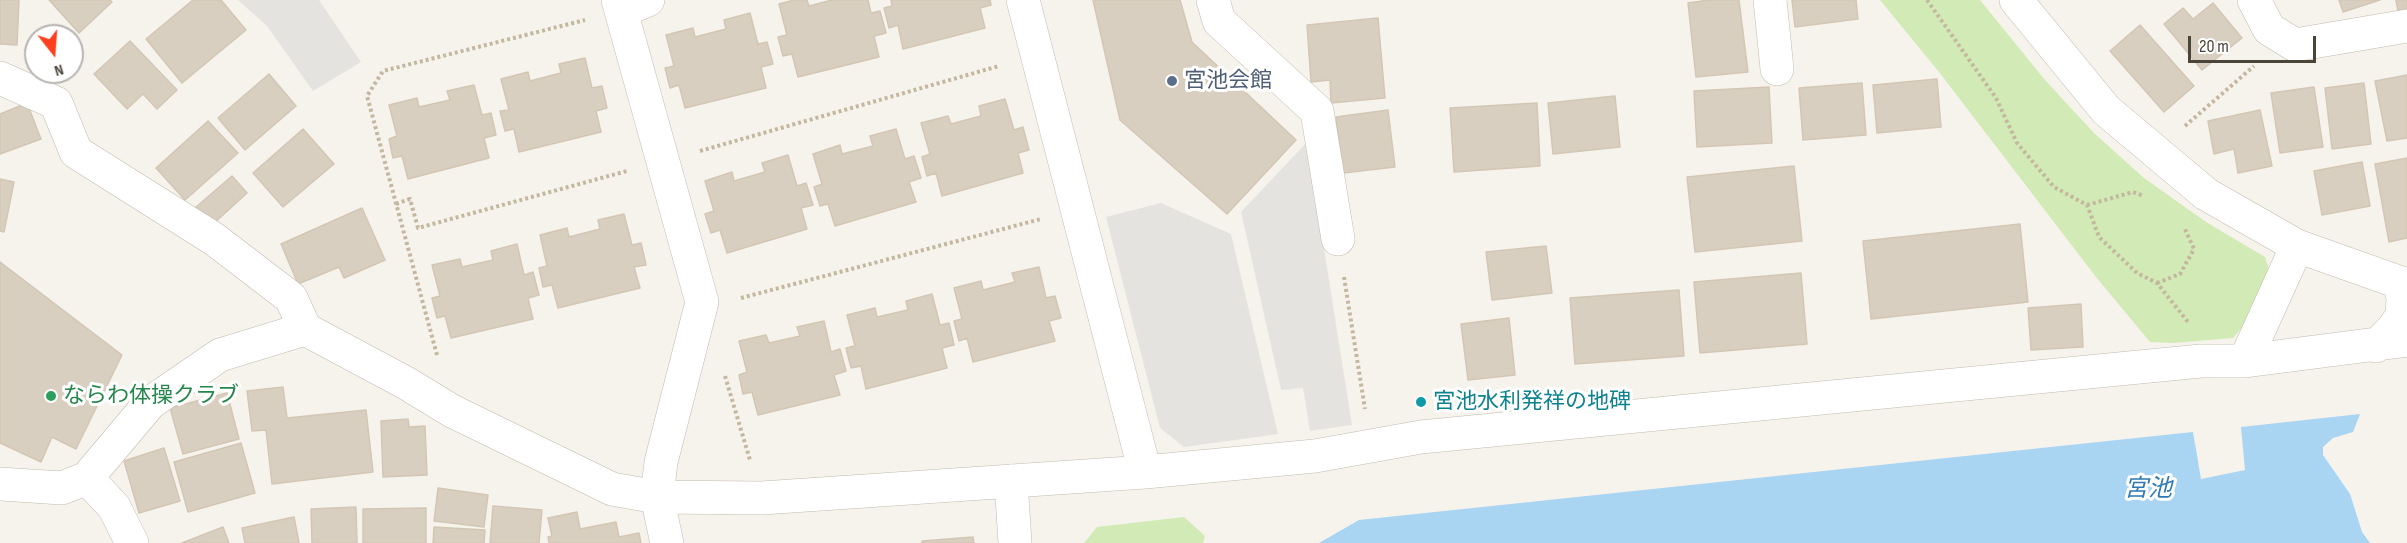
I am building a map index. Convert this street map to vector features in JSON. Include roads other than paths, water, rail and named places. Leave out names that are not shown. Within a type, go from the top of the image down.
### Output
[{"type":"street","points":[[1023,0],[1145,472]]},
{"type":"street","points":[[1213,0],[1219,21],[1317,111],[1338,239]]},
{"type":"street","points":[[1770,0],[1777,69]]},
{"type":"street","points":[[0,78],[56,103],[76,152],[231,252],[291,298],[304,329],[406,382],[452,411],[612,489],[657,497],[762,498],[1145,472],[1315,456],[1421,437],[2201,361],[2245,361],[2391,343],[2402,316],[2404,285],[2297,246],[2206,194],[2106,110],[2016,0]]},
{"type":"street","points":[[2253,0],[2269,29],[2295,45],[2407,26]]},
{"type":"street","points":[[629,4],[663,161],[702,302],[661,462],[657,497],[667,543]]},
{"type":"street","points":[[2245,361],[2297,246]]},
{"type":"street","points":[[0,484],[62,488],[87,478],[150,403],[220,356],[304,329]]},
{"type":"street","points":[[87,478],[114,507],[132,543]]},
{"type":"street","points":[[1011,481],[1016,543]]},
{"type":"water","name":"宮池","points":[[2360,414],[2353,432],[2333,438],[2323,447],[2323,455],[2350,494],[2362,532],[2370,543],[1319,543],[1359,520],[2193,432],[2201,479],[2245,470],[2241,427]]},
{"type":"place","name":"宮池会館","points":[[1172,81]]},
{"type":"place","name":"ならわ体操クラブ","points":[[51,396]]},
{"type":"place","name":"宮池水利発祥の地碑","points":[[1421,402]]}]
